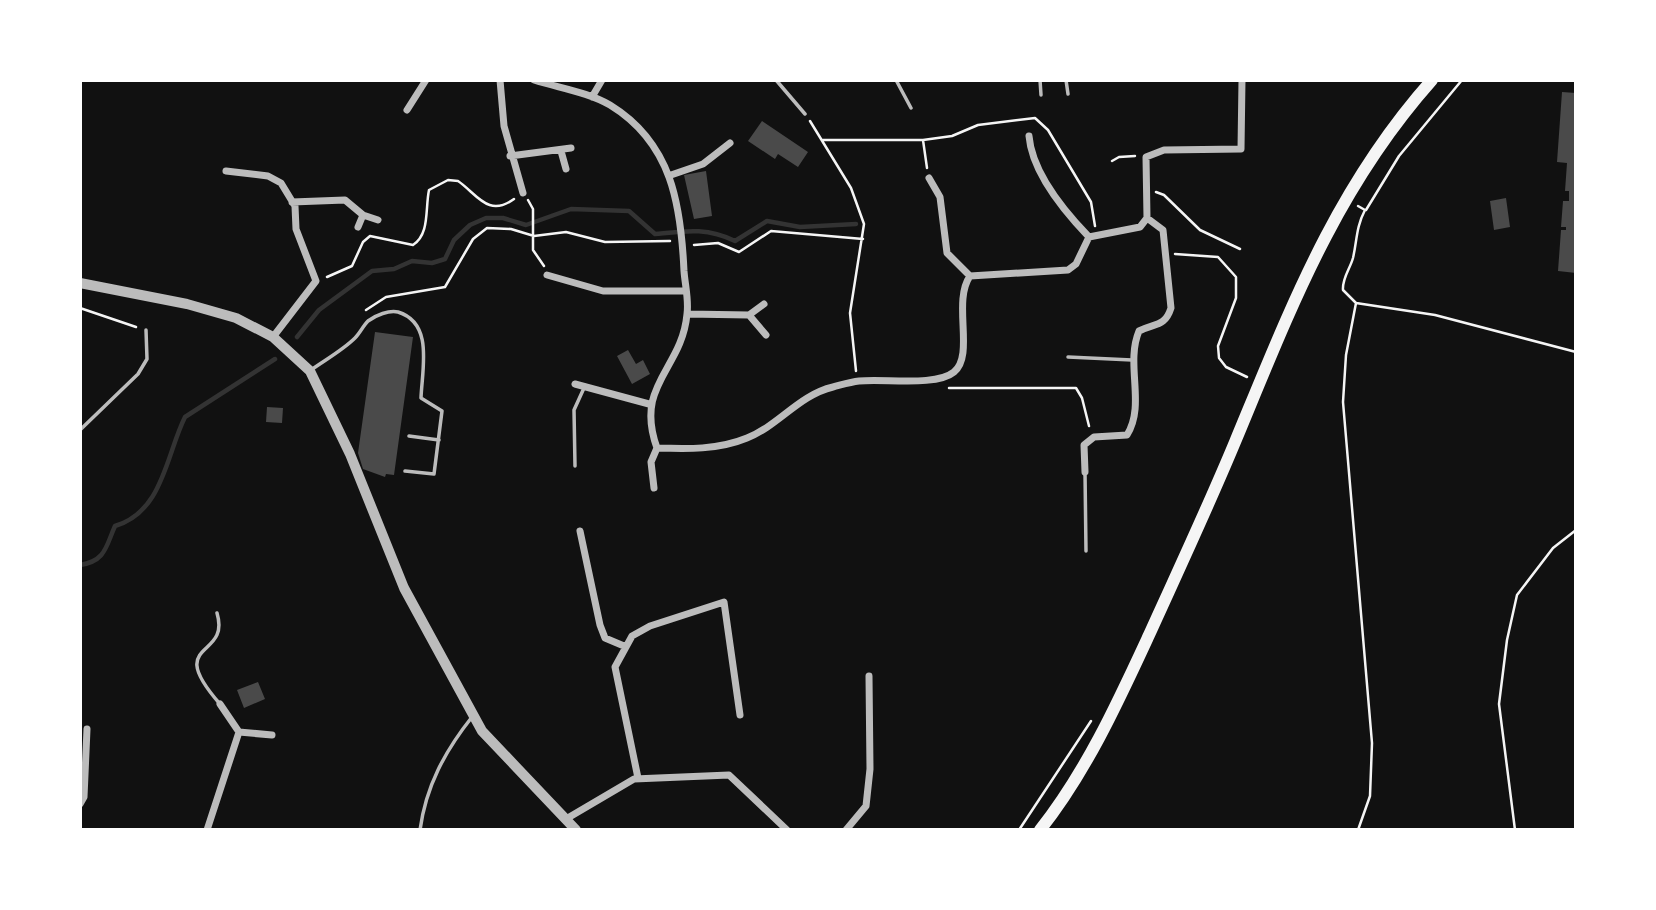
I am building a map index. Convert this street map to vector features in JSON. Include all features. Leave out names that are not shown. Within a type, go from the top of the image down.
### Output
[{"type":"highway","points":[[1040,830],[1093,748],[1125,687],[1209,503],[1299,286],[1346,199],[1395,122],[1432,80]]},
{"type":"street","points":[[407,110],[426,80]]},
{"type":"street","points":[[500,80],[510,156],[523,192]]},
{"type":"street","points":[[534,80],[610,105],[635,126],[657,151],[671,175],[681,226],[687,314],[678,345],[649,404],[651,432],[657,448],[651,462],[654,488]]},
{"type":"street","points":[[592,97],[602,80]]},
{"type":"street","points":[[1089,237],[1140,227],[1147,218],[1146,157],[1164,150],[1241,149],[1242,80]]},
{"type":"street","points":[[1029,136],[1030,153],[1054,193],[1089,237]]},
{"type":"street","points":[[671,175],[703,164],[730,143]]},
{"type":"street","points":[[510,156],[572,148]]},
{"type":"street","points":[[561,151],[566,169]]},
{"type":"street","points":[[226,171],[268,176],[281,183],[292,202],[296,229],[316,281],[273,337]]},
{"type":"street","points":[[929,178],[940,197],[947,253],[970,276],[1068,270],[1076,264],[1089,237]]},
{"type":"street","points":[[292,202],[345,200],[363,215],[378,220]]},
{"type":"street","points":[[358,227],[363,215]]},
{"type":"street","points":[[1085,472],[1084,445],[1094,437],[1127,435],[1134,423],[1134,344],[1139,331],[1158,327],[1167,319],[1171,308],[1168,254],[1163,230],[1147,218]]},
{"type":"street","points":[[547,275],[603,291],[685,291]]},
{"type":"street","points":[[657,448],[700,449],[748,438],[815,391],[859,381],[939,379],[954,372],[963,356],[961,302],[964,285],[970,276]]},
{"type":"street","points":[[80,283],[187,304],[236,318],[273,337],[310,371],[350,454],[404,588],[482,731],[576,830]]},
{"type":"street","points":[[687,314],[750,315],[764,304]]},
{"type":"street","points":[[750,315],[766,335]]},
{"type":"street","points":[[575,384],[649,404]]},
{"type":"street","points":[[580,531],[600,625],[605,638],[624,646]]},
{"type":"street","points":[[638,778],[615,667],[624,646],[632,636],[650,626],[724,602],[740,716]]},
{"type":"street","points":[[846,830],[866,806],[870,769],[869,676]]},
{"type":"street","points":[[220,704],[239,732]]},
{"type":"street","points":[[80,804],[84,797],[87,729]]},
{"type":"street","points":[[239,732],[272,735]]},
{"type":"street","points":[[207,830],[239,732]]},
{"type":"street","points":[[566,819],[638,778],[729,775],[788,830]]},
{"type":"lane","points":[[776,80],[805,114]]},
{"type":"lane","points":[[896,80],[911,107]]},
{"type":"lane","points":[[1040,80],[1041,95]]},
{"type":"lane","points":[[1066,80],[1068,94]]},
{"type":"lane","points":[[310,371],[355,338],[367,322],[380,314],[395,311],[410,317],[420,329],[423,343],[421,398],[442,411],[434,474],[405,471]]},
{"type":"lane","points":[[80,430],[138,374],[148,359],[146,330]]},
{"type":"lane","points":[[1068,357],[1134,360]]},
{"type":"lane","points":[[575,466],[574,410],[585,386]]},
{"type":"lane","points":[[410,436],[439,440]]},
{"type":"lane","points":[[1085,472],[1086,551]]},
{"type":"lane","points":[[217,612],[220,621],[216,636],[196,659],[194,667],[201,682],[220,704]]},
{"type":"lane","points":[[420,830],[429,785],[454,739],[473,715]]},
{"type":"path","points":[[1462,80],[1399,156],[1365,210],[1355,237],[1353,261],[1342,284],[1343,290],[1356,303],[1434,315],[1576,352]]},
{"type":"path","points":[[805,114],[851,187],[864,224],[850,313],[853,360],[859,381]]},
{"type":"path","points":[[823,140],[923,140],[929,178]]},
{"type":"path","points":[[1112,161],[1126,155],[1146,157]]},
{"type":"path","points":[[316,281],[352,267],[363,242],[370,236],[413,246],[420,241],[424,230],[429,190],[436,184],[458,181],[480,202],[491,207],[507,204],[523,192],[533,209],[533,250],[541,259],[547,275]]},
{"type":"path","points":[[1146,190],[1164,195],[1200,230],[1240,249]]},
{"type":"path","points":[[1346,199],[1365,210]]},
{"type":"path","points":[[359,320],[366,309],[386,297],[445,287],[473,239],[487,228],[511,229],[534,236],[566,232],[605,242],[682,240],[718,243],[740,252],[771,231],[863,239]]},
{"type":"path","points":[[1168,254],[1207,254],[1219,257],[1236,277],[1236,298],[1218,346],[1219,358],[1226,367],[1247,377]]},
{"type":"path","points":[[1356,303],[1346,355],[1343,402],[1372,743],[1370,796],[1358,830]]},
{"type":"path","points":[[80,308],[146,330]]},
{"type":"path","points":[[939,379],[951,390],[1076,388],[1094,437]]},
{"type":"path","points":[[1515,830],[1499,704],[1507,640],[1517,595],[1553,548],[1576,530]]},
{"type":"building","points":[[1562,92],[1576,93],[1576,273],[1558,271],[1561,230],[1566,230],[1566,227],[1561,227],[1563,201],[1569,201],[1569,191],[1565,191],[1567,163],[1557,162]]},
{"type":"building","points":[[762,121],[808,152],[798,167],[778,154],[775,159],[748,141]]},
{"type":"building","points":[[706,171],[712,216],[694,219],[684,175]]},
{"type":"building","points":[[1506,198],[1510,227],[1494,230],[1490,201]]},
{"type":"building","points":[[375,332],[413,337],[394,475],[386,474],[385,477],[363,469],[358,453]]},
{"type":"building","points":[[628,350],[636,364],[643,360],[650,374],[632,384],[617,356]]},
{"type":"building","points":[[267,407],[283,408],[282,423],[266,422]]},
{"type":"building","points":[[258,682],[265,699],[244,708],[237,690]]},
{"type":"waterway","points":[[297,337],[319,310],[372,271],[394,269],[412,261],[432,263],[445,259],[454,240],[470,225],[486,218],[503,218],[526,225],[571,209],[629,211],[655,234],[705,232],[735,241],[767,221],[800,227],[856,224]]},
{"type":"waterway","points":[[80,565],[100,556],[115,526],[131,519],[144,508],[161,480],[185,417],[275,359]]}]
